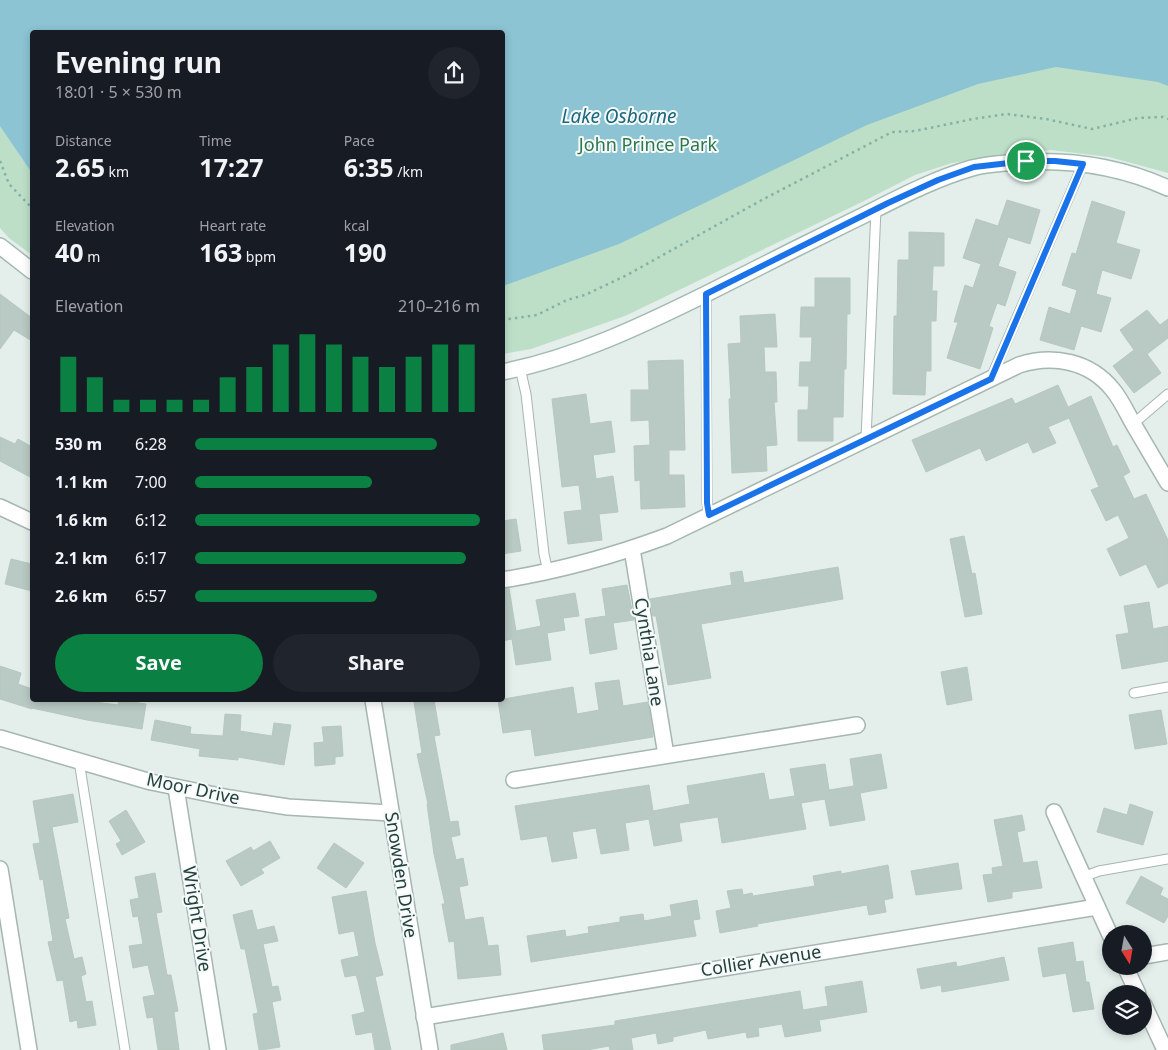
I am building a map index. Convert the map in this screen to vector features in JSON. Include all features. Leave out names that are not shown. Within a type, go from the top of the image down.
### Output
[{"type":"street","points":[[505,371],[562,356],[614,337],[706,294],[876,209],[938,180],[974,167],[1026,161],[1055,161],[1083,164],[1145,177],[1168,188]]},
{"type":"street","points":[[0,246],[30,269]]},
{"type":"street","points":[[505,579],[586,564],[667,536],[1029,362],[1050,359],[1071,362],[1090,370],[1107,383],[1168,483]]},
{"type":"street","points":[[0,507],[30,521]]},
{"type":"street","name":"Cynthia Lane","points":[[632,549],[666,756]]},
{"type":"street","name":"Snowden Drive","points":[[373,702],[430,1050]]},
{"type":"street","points":[[514,780],[858,725]]},
{"type":"street","name":"Moor Drive","points":[[0,738],[176,788],[288,807],[391,813]]},
{"type":"street","name":"Wright Drive","points":[[176,788],[218,1050]]},
{"type":"street","points":[[1054,812],[1105,925]]},
{"type":"street","points":[[0,869],[29,1050]]},
{"type":"street","name":"Collier Avenue","points":[[424,1017],[1097,907]]},
{"type":"street","points":[[1152,955],[1168,952]]},
{"type":"street","points":[[1152,1022],[1165,1050]]},
{"type":"lane","points":[[991,379],[1083,164]]},
{"type":"lane","points":[[866,439],[876,209]]},
{"type":"lane","points":[[706,294],[707,503],[709,515]]},
{"type":"lane","points":[[520,368],[526,394],[544,554],[548,572]]},
{"type":"lane","points":[[1133,424],[1168,394]]},
{"type":"lane","points":[[1134,693],[1168,687]]},
{"type":"lane","points":[[79,761],[125,1050]]},
{"type":"lane","points":[[1083,877],[1099,871],[1168,859]]},
{"type":"path","points":[[505,320],[537,315],[567,300],[585,296],[892,132],[915,131],[1007,114],[1092,129],[1138,118],[1163,117],[1168,119]]},
{"type":"path","points":[[0,161],[8,184],[30,206]]},
{"type":"green space","name":"Lake Osborne","points":[[0,0],[1168,0],[1168,173],[1109,157],[1051,150],[952,163],[915,175],[625,316],[531,349],[505,354],[505,30],[30,30],[30,254],[9,238],[0,228]]},
{"type":"water","name":"Lake Osborne","points":[[0,0],[1168,0],[1168,86],[1158,82],[1056,67],[978,84],[867,125],[619,244],[505,285],[505,30],[30,30],[30,170],[0,126]]},
{"type":"building","points":[[1007,200],[1040,210],[1030,244],[1008,237],[998,266],[1016,272],[1005,306],[997,303],[989,326],[993,328],[980,369],[947,358],[958,322],[954,322],[965,285],[973,288],[981,264],[963,258],[976,219],[998,226]]},
{"type":"building","points":[[1092,201],[1125,212],[1116,243],[1140,250],[1131,279],[1102,270],[1096,294],[1111,298],[1101,332],[1081,326],[1074,350],[1040,340],[1049,307],[1070,314],[1077,290],[1062,285],[1072,253],[1076,254]]},
{"type":"building","points":[[909,232],[944,233],[944,266],[933,266],[932,291],[937,291],[936,321],[931,321],[931,371],[926,371],[925,395],[893,394],[894,316],[897,316],[898,260],[909,260]]},
{"type":"building","points":[[815,278],[850,278],[850,314],[847,314],[843,417],[833,417],[833,441],[798,441],[798,410],[808,410],[809,386],[799,386],[800,362],[811,362],[812,337],[800,337],[801,307],[815,307]]},
{"type":"building","points":[[0,294],[30,316],[30,340],[14,330],[0,349]]},
{"type":"building","points":[[1147,310],[1160,325],[1168,319],[1168,338],[1147,354],[1161,373],[1134,393],[1113,366],[1134,350],[1120,330]]},
{"type":"building","points":[[775,314],[777,347],[764,347],[765,372],[776,372],[777,402],[774,402],[777,445],[766,446],[767,471],[732,473],[728,344],[741,343],[740,316]]},
{"type":"building","points":[[683,360],[685,450],[669,450],[669,475],[684,475],[685,507],[641,509],[640,480],[635,481],[634,446],[650,445],[649,420],[631,421],[631,390],[649,390],[648,361]]},
{"type":"building","points":[[1058,385],[1068,407],[1091,396],[1113,447],[1117,445],[1130,472],[1123,476],[1134,499],[1146,494],[1168,540],[1168,583],[1158,588],[1146,564],[1120,576],[1107,549],[1129,538],[1118,515],[1106,521],[1091,490],[1099,487],[1069,418],[1048,427],[1056,443],[1033,453],[1028,442],[986,461],[980,448],[926,472],[912,440],[1012,398],[1015,404]]},
{"type":"building","points":[[586,394],[590,424],[611,421],[615,452],[593,455],[596,479],[613,476],[618,512],[599,514],[602,540],[568,544],[564,512],[582,510],[579,485],[562,487],[552,399]]},
{"type":"building","points":[[0,437],[15,444],[18,439],[30,446],[30,477],[0,461]]},
{"type":"building","points":[[516,519],[521,551],[505,554],[505,521]]},
{"type":"building","points":[[964,536],[972,574],[975,573],[982,614],[965,617],[950,539]]},
{"type":"building","points":[[11,559],[30,564],[30,590],[5,584]]},
{"type":"building","points":[[838,567],[843,599],[701,624],[711,678],[668,685],[656,616],[653,616],[650,599],[732,585],[730,573],[742,571],[744,583]]},
{"type":"building","points":[[627,585],[634,620],[613,623],[617,649],[590,654],[585,619],[606,616],[602,589]]},
{"type":"building","points":[[509,588],[516,631],[541,626],[536,600],[575,593],[579,616],[563,618],[565,630],[547,633],[551,660],[516,665],[512,639],[505,640],[505,589]]},
{"type":"building","points":[[1149,602],[1153,629],[1168,626],[1168,661],[1122,669],[1116,635],[1129,633],[1124,606]]},
{"type":"building","points":[[0,666],[21,673],[18,684],[30,688],[30,702],[95,702],[118,705],[119,702],[132,702],[146,704],[142,729],[32,709],[0,699]]},
{"type":"building","points":[[967,667],[972,700],[947,705],[941,672]]},
{"type":"building","points":[[619,680],[623,706],[648,702],[653,737],[535,756],[531,729],[503,733],[498,702],[505,702],[505,699],[573,687],[577,714],[599,710],[595,683]]},
{"type":"building","points":[[414,702],[434,702],[440,735],[434,736],[450,822],[458,821],[460,835],[451,837],[456,860],[463,858],[468,885],[459,887],[465,920],[483,917],[488,946],[498,945],[501,975],[458,979],[454,941],[449,942],[442,904],[445,904],[434,854],[428,804],[417,754],[422,753]]},
{"type":"building","points":[[1161,710],[1167,744],[1135,749],[1129,715]]},
{"type":"building","points":[[225,714],[241,715],[240,731],[272,736],[274,723],[291,725],[284,765],[238,757],[238,760],[199,756],[200,749],[151,740],[155,720],[191,727],[190,734],[223,736]]},
{"type":"building","points":[[341,726],[343,756],[335,757],[335,764],[315,766],[314,743],[324,742],[322,727]]},
{"type":"building","points":[[881,754],[887,788],[860,793],[865,820],[830,826],[825,799],[801,803],[806,829],[722,843],[718,817],[679,823],[682,841],[654,846],[649,819],[625,823],[629,850],[601,854],[596,828],[572,832],[577,858],[552,862],[547,836],[521,840],[515,806],[649,785],[653,811],[690,804],[687,786],[764,773],[769,800],[795,796],[790,769],[825,764],[829,790],[854,786],[850,759]]},
{"type":"building","points":[[73,794],[78,822],[52,827],[69,918],[65,919],[74,959],[82,957],[86,974],[81,976],[86,1002],[92,1001],[96,1025],[78,1028],[77,1020],[70,1022],[63,980],[57,981],[48,942],[53,941],[43,879],[40,880],[33,844],[40,843],[33,801]]},
{"type":"building","points":[[1130,804],[1153,812],[1143,845],[1097,832],[1104,808],[1127,815]]},
{"type":"building","points":[[126,810],[145,842],[122,855],[116,844],[121,841],[109,821]]},
{"type":"building","points":[[1022,815],[1025,830],[1017,832],[1023,863],[1037,861],[1042,888],[1012,892],[1012,898],[988,902],[983,875],[993,874],[992,868],[1003,866],[994,820]]},
{"type":"building","points":[[270,841],[280,858],[261,869],[264,873],[241,886],[226,861],[251,847],[253,851]]},
{"type":"building","points":[[334,843],[364,863],[346,888],[317,868]]},
{"type":"building","points":[[958,863],[962,889],[916,895],[911,871]]},
{"type":"building","points":[[888,865],[893,898],[884,900],[886,912],[869,915],[867,905],[757,924],[758,926],[720,933],[716,911],[731,908],[727,891],[742,889],[743,895],[752,893],[753,896],[815,886],[813,876],[841,871],[841,874]]},
{"type":"building","points":[[155,873],[162,912],[156,913],[167,975],[171,975],[178,1011],[174,1012],[179,1050],[158,1050],[153,1017],[147,1018],[143,997],[155,995],[148,965],[133,968],[129,946],[143,944],[138,916],[133,917],[130,900],[139,898],[135,877]]},
{"type":"building","points":[[1141,876],[1163,888],[1160,895],[1168,899],[1168,916],[1164,923],[1126,903]]},
{"type":"building","points":[[366,891],[383,975],[375,977],[391,1050],[375,1050],[372,1032],[356,1035],[352,1015],[365,1012],[356,975],[345,977],[341,960],[359,956],[354,931],[339,934],[332,897]]},
{"type":"building","points":[[697,900],[700,919],[693,920],[696,936],[531,962],[527,936],[565,930],[566,937],[589,933],[588,927],[620,922],[620,917],[643,914],[644,921],[672,916],[670,905]]},
{"type":"building","points":[[252,910],[257,930],[274,926],[278,941],[263,944],[272,987],[278,986],[281,1000],[272,1002],[280,1047],[262,1050],[259,1050],[253,1014],[258,1013],[245,949],[241,949],[233,915]]},
{"type":"building","points":[[1073,942],[1076,962],[1083,961],[1086,982],[1089,982],[1094,1009],[1073,1012],[1066,973],[1043,977],[1038,948]]},
{"type":"building","points":[[1004,957],[1009,980],[942,992],[941,985],[921,989],[917,969],[956,962],[957,967]]},
{"type":"building","points":[[862,981],[867,1012],[819,1020],[821,1031],[785,1037],[782,1024],[758,1028],[759,1036],[747,1038],[746,1032],[708,1039],[706,1030],[673,1037],[673,1041],[658,1044],[656,1033],[631,1038],[633,1050],[610,1050],[609,1046],[587,1050],[544,1050],[542,1035],[615,1025],[615,1021],[800,991],[803,1010],[828,1006],[825,987]]},
{"type":"building","points":[[503,1033],[507,1050],[451,1050],[451,1045]]},
{"type":"route","points":[[1026,161],[1055,161],[1083,164],[991,379],[709,515],[707,503],[706,294],[938,180],[974,167],[1026,161]]},
{"type":"park label","name":"John Prince Park","points":[[648,145]]}]
